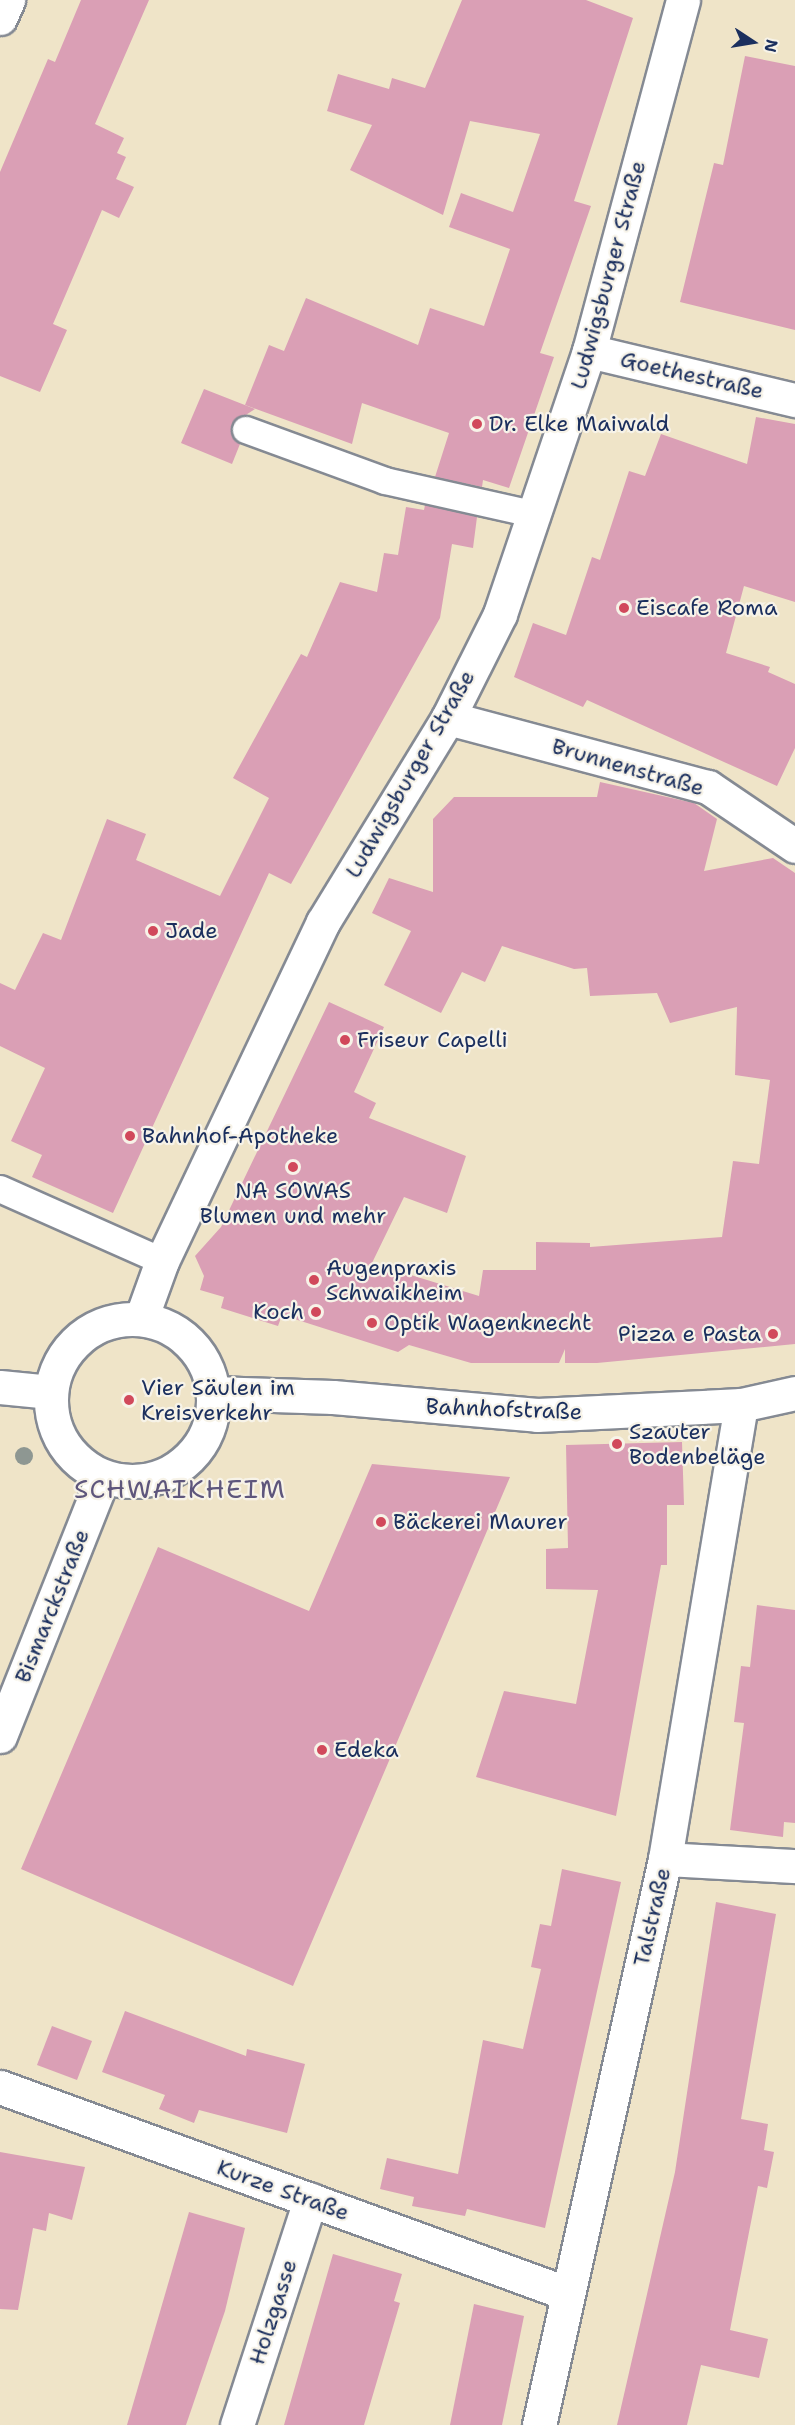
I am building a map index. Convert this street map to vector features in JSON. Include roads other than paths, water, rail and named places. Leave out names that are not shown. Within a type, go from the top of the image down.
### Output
[{"type":"street","points":[[0,18],[8,0]]},
{"type":"street","name":"Ludwigsburger Straße","points":[[141,1319],[162,1261],[323,922],[448,718],[500,614],[537,515],[589,351],[683,0]]},
{"type":"street","name":"Goethestraße","points":[[589,351],[795,400]]},
{"type":"street","name":"Brunnenstraße","points":[[448,718],[708,788],[795,846]]},
{"type":"street","points":[[141,1319],[187,1340],[205,1364],[213,1393],[210,1424],[191,1457],[148,1480],[103,1477],[80,1463],[62,1441],[51,1392],[60,1362],[83,1335],[113,1321],[141,1319]]},
{"type":"street","points":[[0,1387],[51,1392]]},
{"type":"street","name":"Bahnhofstraße","points":[[213,1393],[333,1396],[537,1415],[741,1405],[795,1393]]},
{"type":"street","name":"Talstraße","points":[[539,2425],[566,2293],[665,1859],[741,1405]]},
{"type":"street","name":"Bismarckstraße","points":[[0,1736],[103,1477]]},
{"type":"street","points":[[665,1859],[795,1866]]},
{"type":"street","name":"Kurze Straße","points":[[0,2087],[566,2293]]},
{"type":"street","name":"Holzgasse","points":[[237,2425],[310,2200]]},
{"type":"lane","points":[[246,430],[385,481],[537,515]]},
{"type":"lane","points":[[0,1189],[162,1261]]},
{"type":"place","name":"Dr. Elke Maiwald","points":[[477,424]]},
{"type":"place","name":"Eiscafe Roma","points":[[624,608]]},
{"type":"place","name":"Jade","points":[[153,931]]},
{"type":"place","name":"Friseur Capelli","points":[[345,1040]]},
{"type":"place","name":"Bahnhof-Apotheke","points":[[130,1136]]},
{"type":"place","name":"NA SOWAS Blumen und mehr","points":[[293,1167]]},
{"type":"place","name":"Augenpraxis Schwaikheim","points":[[314,1280]]},
{"type":"place","name":"Koch","points":[[316,1312]]},
{"type":"place","name":"Optik Wagenknecht","points":[[372,1323]]},
{"type":"place","name":"Pizza e Pasta","points":[[773,1334]]},
{"type":"place","name":"Vier Säulen im Kreisverkehr","points":[[129,1400]]},
{"type":"place","name":"Szauter Bodenbeläge","points":[[617,1444]]},
{"type":"place","name":"Bäckerei Maurer","points":[[381,1522]]},
{"type":"place","name":"Edeka","points":[[322,1750]]},
{"type":"district","name":"SCHWAIKHEIM","points":[[180,1489]]}]
